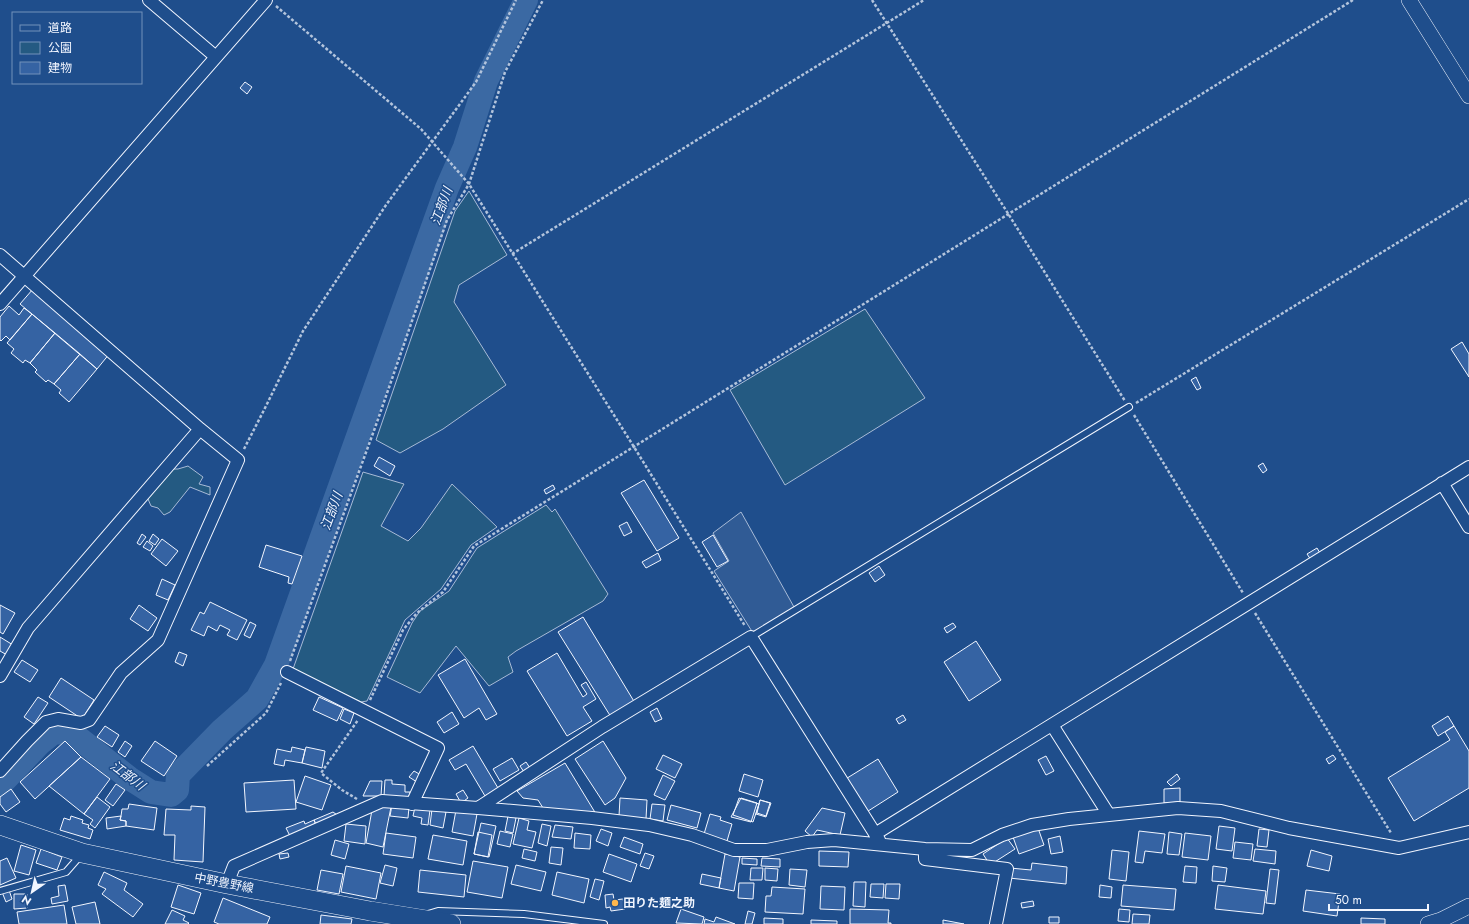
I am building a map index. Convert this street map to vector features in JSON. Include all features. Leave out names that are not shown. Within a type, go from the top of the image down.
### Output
[{"type":"main road","name":"中野豊野線","points":[[0,825],[82,853],[227,884],[451,924]]},
{"type":"street","points":[[149,0],[216,57]]},
{"type":"street","points":[[1409,0],[1469,96]]},
{"type":"street","points":[[0,304],[216,57],[271,3]]},
{"type":"street","points":[[0,255],[200,429],[238,460],[158,640],[121,673],[89,720],[81,723],[58,719],[46,722],[0,771]]},
{"type":"street","points":[[0,676],[28,628],[200,429]]},
{"type":"street","points":[[875,834],[1469,467]]},
{"type":"street","points":[[1442,483],[1469,527]]},
{"type":"street","points":[[478,808],[602,727],[751,637],[882,844]]},
{"type":"street","points":[[287,672],[438,748],[412,804]]},
{"type":"street","points":[[1052,725],[1109,815]]},
{"type":"street","points":[[227,884],[234,866],[382,801],[592,818],[649,826],[692,835],[734,850],[767,850],[807,842],[834,840],[925,849],[972,850],[1002,836],[1032,825],[1069,819],[1178,808],[1221,811],[1289,828],[1399,848],[1469,832]]},
{"type":"street","points":[[925,849],[925,859],[1007,869],[996,924]]},
{"type":"street","points":[[1428,924],[1441,920],[1469,906]]},
{"type":"lane","points":[[751,637],[1129,407]]},
{"type":"lane","points":[[0,891],[66,872],[82,853]]},
{"type":"lane","points":[[417,918],[438,911],[524,914],[604,924]]},
{"type":"path","points":[[238,460],[303,331],[386,205],[476,82],[516,0]]},
{"type":"path","points":[[207,766],[266,713],[287,672],[376,425],[447,220],[469,184],[505,72],[543,0]]},
{"type":"path","points":[[872,0],[1129,407],[1399,848]]},
{"type":"path","points":[[512,254],[924,0]]},
{"type":"path","points":[[382,801],[356,799],[321,773],[374,694],[403,630],[417,613],[443,592],[474,546],[1353,0]]},
{"type":"path","points":[[271,3],[421,129],[469,184],[751,637]]},
{"type":"path","points":[[1129,407],[1469,199]]},
{"type":"green space","points":[[469,191],[507,255],[459,285],[454,302],[506,385],[443,429],[400,453],[376,440],[455,211]]},
{"type":"green space","points":[[865,309],[925,398],[785,485],[730,390]]},
{"type":"green space","points":[[188,466],[203,477],[199,484],[210,487],[210,495],[190,487],[170,512],[164,515],[158,508],[151,506],[146,497],[164,469],[178,469]]},
{"type":"green space","points":[[363,472],[404,484],[381,526],[408,541],[421,528],[452,484],[497,527],[471,545],[441,589],[405,620],[367,701],[361,702],[293,669]]},
{"type":"green space","points":[[546,505],[552,512],[555,509],[608,594],[603,601],[516,651],[508,657],[513,672],[489,686],[456,646],[420,693],[387,677],[412,623],[420,611],[449,591],[477,548]]},
{"type":"shaded area","points":[[741,512],[794,607],[753,633],[714,571],[729,561],[713,533]]},
{"type":"building","points":[[245,82],[252,87],[247,94],[240,88]]},
{"type":"building","points":[[33,289],[110,353],[97,369],[20,304]]},
{"type":"building","points":[[9,306],[19,315],[24,308],[32,314],[10,340],[6,336],[1,341],[0,317]]},
{"type":"building","points":[[32,314],[55,333],[30,363],[25,360],[23,363],[11,353],[14,349],[7,343]]},
{"type":"building","points":[[55,333],[80,354],[54,384],[48,380],[46,382],[35,372],[37,370],[30,363]]},
{"type":"building","points":[[1462,342],[1469,354],[1469,377],[1451,349]]},
{"type":"building","points":[[80,354],[97,369],[69,402],[59,393],[61,390],[54,384]]},
{"type":"building","points":[[1196,377],[1201,388],[1197,390],[1191,380]]},
{"type":"building","points":[[379,457],[395,466],[390,476],[374,466]]},
{"type":"building","points":[[1263,463],[1267,470],[1263,473],[1258,466]]},
{"type":"building","points":[[644,480],[679,538],[657,551],[621,493]]},
{"type":"building","points":[[553,485],[555,489],[546,494],[544,490]]},
{"type":"building","points":[[627,522],[632,532],[624,536],[619,526]]},
{"type":"building","points":[[142,534],[146,537],[140,545],[137,543]]},
{"type":"building","points":[[153,534],[159,539],[155,545],[149,541]]},
{"type":"building","points":[[713,535],[728,561],[717,567],[702,542]]},
{"type":"building","points":[[162,539],[178,551],[166,566],[151,554]]},
{"type":"building","points":[[147,541],[153,546],[150,551],[143,547]]},
{"type":"building","points":[[266,545],[302,556],[292,584],[288,583],[289,577],[259,567]]},
{"type":"building","points":[[1317,548],[1320,553],[1311,560],[1307,554]]},
{"type":"building","points":[[658,553],[661,560],[646,568],[642,562]]},
{"type":"building","points":[[879,566],[885,575],[875,582],[869,573]]},
{"type":"building","points":[[162,579],[175,585],[168,600],[156,595]]},
{"type":"building","points":[[210,602],[247,620],[237,640],[227,635],[230,630],[220,625],[217,631],[208,626],[204,636],[191,630],[200,612],[204,614]]},
{"type":"building","points":[[0,605],[15,613],[3,634],[0,632]]},
{"type":"building","points":[[139,605],[157,618],[148,631],[130,619]]},
{"type":"building","points":[[583,617],[635,703],[611,717],[558,632]]},
{"type":"building","points":[[250,622],[256,625],[250,638],[244,635]]},
{"type":"building","points":[[953,623],[956,627],[947,633],[944,628]]},
{"type":"building","points":[[0,637],[13,645],[7,655],[0,651]]},
{"type":"building","points":[[976,641],[1001,680],[969,701],[944,662]]},
{"type":"building","points":[[179,652],[187,655],[183,666],[175,662]]},
{"type":"building","points":[[557,653],[583,697],[587,694],[581,685],[586,682],[596,699],[583,707],[592,721],[567,736],[527,671]]},
{"type":"building","points":[[465,659],[497,714],[486,720],[479,708],[464,718],[438,675]]},
{"type":"building","points":[[22,660],[38,670],[30,682],[14,672]]},
{"type":"building","points":[[61,678],[94,700],[82,719],[49,697]]},
{"type":"building","points":[[38,697],[48,703],[34,724],[24,717]]},
{"type":"building","points":[[319,697],[343,708],[337,721],[313,710]]},
{"type":"building","points":[[657,708],[662,719],[655,722],[650,712]]},
{"type":"building","points":[[344,709],[354,713],[350,724],[340,719]]},
{"type":"building","points":[[452,712],[459,724],[444,733],[437,722]]},
{"type":"building","points":[[903,715],[906,720],[899,724],[896,719]]},
{"type":"building","points":[[1448,716],[1454,726],[1438,736],[1432,726]]},
{"type":"building","points":[[105,726],[119,735],[112,747],[97,737]]},
{"type":"building","points":[[1454,726],[1469,751],[1469,788],[1414,821],[1388,778],[1450,740],[1445,732]]},
{"type":"building","points":[[65,741],[81,757],[35,799],[20,782]]},
{"type":"building","points":[[125,741],[132,746],[125,757],[118,752]]},
{"type":"building","points":[[155,741],[177,756],[164,776],[141,761]]},
{"type":"building","points":[[603,741],[626,778],[615,798],[605,805],[575,759]]},
{"type":"building","points":[[473,746],[498,788],[485,796],[466,764],[455,770],[449,760]]},
{"type":"building","points":[[292,747],[305,750],[302,763],[285,760],[284,766],[274,764],[277,749],[291,752]]},
{"type":"building","points":[[306,747],[325,751],[322,768],[302,763]]},
{"type":"building","points":[[663,755],[682,764],[675,778],[656,769]]},
{"type":"building","points":[[1333,755],[1336,759],[1329,764],[1326,759]]},
{"type":"building","points":[[1046,756],[1054,771],[1046,775],[1038,760]]},
{"type":"building","points":[[81,757],[110,779],[84,814],[49,786]]},
{"type":"building","points":[[512,758],[519,770],[500,781],[493,769]]},
{"type":"building","points":[[878,759],[898,792],[865,813],[844,780]]},
{"type":"building","points":[[526,762],[532,771],[526,775],[520,766]]},
{"type":"building","points":[[565,763],[596,814],[543,808],[538,800],[523,798],[517,791]]},
{"type":"building","points":[[414,771],[421,775],[417,782],[409,777]]},
{"type":"building","points":[[744,774],[763,780],[758,797],[739,791]]},
{"type":"building","points":[[1177,774],[1180,779],[1171,786],[1167,782]]},
{"type":"building","points":[[663,775],[675,781],[665,800],[654,795]]},
{"type":"building","points":[[305,776],[331,785],[322,810],[296,802]]},
{"type":"building","points":[[294,780],[296,809],[246,812],[244,783]]},
{"type":"building","points":[[385,780],[392,780],[392,784],[405,785],[405,792],[410,792],[410,797],[384,796]]},
{"type":"building","points":[[370,781],[382,781],[381,796],[363,796]]},
{"type":"building","points":[[116,784],[125,790],[113,806],[105,800]]},
{"type":"building","points":[[1180,788],[1180,802],[1164,803],[1164,789]]},
{"type":"building","points":[[11,789],[20,802],[6,812],[0,804],[0,797]]},
{"type":"building","points":[[463,790],[468,798],[461,803],[456,794]]},
{"type":"building","points":[[97,797],[110,807],[95,828],[90,824],[93,820],[84,814]]},
{"type":"building","points":[[620,798],[647,800],[646,819],[619,816]]},
{"type":"building","points":[[739,798],[759,804],[753,822],[733,815]]},
{"type":"building","points":[[741,798],[757,803],[751,822],[731,817]]},
{"type":"building","points":[[760,800],[771,803],[766,817],[756,814]]},
{"type":"building","points":[[760,800],[770,803],[766,816],[757,813]]},
{"type":"building","points":[[129,804],[157,808],[154,830],[126,826],[126,821],[120,820],[122,809],[128,809]]},
{"type":"building","points":[[652,804],[665,805],[663,821],[650,819]]},
{"type":"building","points":[[392,805],[409,807],[408,818],[390,816]]},
{"type":"building","points":[[671,805],[701,813],[697,828],[667,820]]},
{"type":"building","points":[[191,806],[205,807],[203,862],[174,860],[175,835],[164,835],[166,809],[191,810]]},
{"type":"building","points":[[384,806],[391,807],[383,847],[366,843],[372,810]]},
{"type":"building","points":[[415,807],[430,810],[428,825],[421,824],[422,818],[413,816]]},
{"type":"building","points":[[822,808],[845,813],[840,835],[817,830],[812,837],[805,831]]},
{"type":"building","points":[[432,809],[446,812],[443,828],[430,825]]},
{"type":"building","points":[[456,810],[477,814],[473,836],[452,832]]},
{"type":"building","points":[[333,812],[340,817],[317,827],[314,820]]},
{"type":"building","points":[[710,814],[721,817],[720,820],[732,824],[727,841],[704,834]]},
{"type":"building","points":[[71,816],[83,820],[82,823],[89,825],[88,828],[93,830],[90,839],[60,830],[64,818],[70,820]]},
{"type":"building","points":[[121,816],[120,820],[126,821],[126,826],[107,829],[106,818]]},
{"type":"building","points":[[508,816],[516,818],[513,833],[505,831]]},
{"type":"building","points":[[519,818],[529,821],[527,830],[536,832],[532,848],[513,844]]},
{"type":"building","points":[[314,820],[317,827],[291,838],[286,828],[304,821],[305,824]]},
{"type":"building","points":[[481,823],[496,826],[489,857],[474,854]]},
{"type":"building","points":[[346,824],[366,826],[365,844],[344,841]]},
{"type":"building","points":[[542,824],[551,826],[547,846],[538,843]]},
{"type":"building","points":[[555,825],[573,827],[571,839],[552,837]]},
{"type":"building","points":[[1219,826],[1235,828],[1232,851],[1216,849]]},
{"type":"building","points":[[1038,828],[1044,845],[1019,854],[1013,837]]},
{"type":"building","points":[[601,829],[612,833],[608,846],[596,841]]},
{"type":"building","points":[[1259,829],[1269,830],[1267,847],[1257,846]]},
{"type":"building","points":[[500,831],[513,834],[510,847],[497,844]]},
{"type":"building","points":[[1139,831],[1165,834],[1162,853],[1145,851],[1143,863],[1135,862]]},
{"type":"building","points":[[478,832],[492,835],[488,857],[474,854]]},
{"type":"building","points":[[1169,832],[1182,834],[1179,855],[1167,854]]},
{"type":"building","points":[[386,833],[416,837],[413,858],[383,854]]},
{"type":"building","points":[[575,833],[591,835],[590,849],[574,848]]},
{"type":"building","points":[[1185,833],[1211,836],[1208,860],[1182,857]]},
{"type":"building","points":[[433,835],[467,841],[463,865],[428,859]]},
{"type":"building","points":[[1060,836],[1063,852],[1051,854],[1048,839]]},
{"type":"building","points":[[624,837],[643,844],[640,854],[620,847]]},
{"type":"building","points":[[1007,838],[1015,849],[990,865],[983,854]]},
{"type":"building","points":[[335,840],[349,844],[345,859],[331,855]]},
{"type":"building","points":[[1235,842],[1253,844],[1251,860],[1233,858]]},
{"type":"building","points":[[21,845],[36,850],[29,875],[14,871]]},
{"type":"building","points":[[551,847],[563,848],[561,865],[549,863]]},
{"type":"building","points":[[41,849],[62,857],[57,870],[36,863]]},
{"type":"building","points":[[524,849],[537,852],[535,861],[522,858]]},
{"type":"building","points":[[1255,849],[1276,851],[1275,864],[1253,861]]},
{"type":"building","points":[[1112,850],[1129,852],[1126,881],[1109,879]]},
{"type":"building","points":[[1311,850],[1332,856],[1329,871],[1307,866]]},
{"type":"building","points":[[819,851],[849,852],[848,867],[819,866]]},
{"type":"building","points":[[288,853],[289,857],[280,859],[279,854]]},
{"type":"building","points":[[645,853],[654,856],[649,869],[640,866]]},
{"type":"building","points":[[609,854],[637,864],[631,882],[603,872]]},
{"type":"building","points":[[725,854],[740,857],[734,891],[719,888]]},
{"type":"building","points":[[7,858],[16,878],[0,885],[0,861]]},
{"type":"building","points":[[742,858],[757,859],[757,865],[742,864]]},
{"type":"building","points":[[762,858],[780,859],[780,867],[761,866]]},
{"type":"building","points":[[473,861],[508,867],[502,898],[467,892]]},
{"type":"building","points":[[1032,863],[1067,867],[1066,884],[1009,878],[1010,868],[1031,870]]},
{"type":"building","points":[[385,865],[397,868],[393,886],[380,883]]},
{"type":"building","points":[[516,865],[546,872],[541,891],[511,884]]},
{"type":"building","points":[[346,866],[381,873],[376,899],[341,892]]},
{"type":"building","points":[[1185,866],[1197,867],[1196,883],[1183,882]]},
{"type":"building","points":[[1213,866],[1227,868],[1225,882],[1212,881]]},
{"type":"building","points":[[751,868],[763,868],[762,880],[750,880]]},
{"type":"building","points":[[765,868],[778,869],[777,881],[765,880]]},
{"type":"building","points":[[790,869],[807,870],[805,887],[789,885]]},
{"type":"building","points":[[1270,869],[1279,870],[1275,904],[1266,903]]},
{"type":"building","points":[[321,870],[343,874],[339,894],[317,890]]},
{"type":"building","points":[[420,870],[466,875],[464,897],[418,892]]},
{"type":"building","points":[[104,872],[127,883],[124,890],[143,904],[133,917],[102,894],[106,889],[98,885]]},
{"type":"building","points":[[557,872],[589,879],[584,903],[552,895]]},
{"type":"building","points":[[702,874],[721,878],[719,888],[700,884]]},
{"type":"building","points":[[595,879],[604,881],[599,900],[590,897]]},
{"type":"building","points":[[854,882],[866,882],[865,907],[853,906]]},
{"type":"building","points":[[739,883],[754,883],[753,899],[738,898]]},
{"type":"building","points":[[871,884],[884,884],[883,898],[870,897]]},
{"type":"building","points":[[886,884],[900,884],[899,899],[885,898]]},
{"type":"building","points":[[65,885],[68,901],[52,904],[51,898],[59,896],[58,886]]},
{"type":"building","points":[[178,885],[201,893],[194,914],[171,907]]},
{"type":"building","points":[[1100,885],[1112,887],[1111,898],[1099,897]]},
{"type":"building","points":[[1123,885],[1176,889],[1174,910],[1121,906]]},
{"type":"building","points":[[1218,885],[1266,891],[1263,914],[1215,909]]},
{"type":"building","points":[[821,886],[845,887],[844,910],[820,909]]},
{"type":"building","points":[[772,887],[805,889],[803,914],[765,912],[766,896],[771,896]]},
{"type":"building","points":[[9,890],[12,899],[6,902],[2,892]]},
{"type":"building","points":[[1306,890],[1340,894],[1337,916],[1303,911]]},
{"type":"building","points":[[14,894],[27,894],[27,908],[14,909]]},
{"type":"building","name":"田りた麺之助","points":[[613,894],[614,900],[623,899],[625,909],[611,911],[610,907],[606,908],[605,895]]},
{"type":"building","points":[[223,898],[270,917],[267,924],[219,924],[214,922]]},
{"type":"building","points":[[1033,901],[1034,906],[1022,908],[1021,903]]},
{"type":"building","points":[[95,902],[100,924],[76,924],[72,907]]},
{"type":"building","points":[[64,905],[67,924],[19,924],[17,912]]},
{"type":"building","points":[[681,909],[704,917],[702,924],[676,923]]},
{"type":"building","points":[[850,909],[889,910],[888,923],[891,924],[850,924]]},
{"type":"building","points":[[1119,909],[1130,910],[1129,922],[1118,921]]},
{"type":"building","points":[[172,910],[185,916],[183,920],[189,923],[165,924]]},
{"type":"building","points":[[748,911],[755,913],[752,924],[745,924]]},
{"type":"building","points":[[1133,914],[1150,915],[1149,924],[1132,924]]},
{"type":"building","points":[[321,915],[352,919],[351,924],[320,924]]},
{"type":"building","points":[[716,917],[735,924],[704,924],[705,919],[714,922]]},
{"type":"building","points":[[1049,917],[1059,917],[1059,923],[1049,923]]},
{"type":"building","points":[[764,918],[783,919],[783,924],[764,924]]},
{"type":"building","points":[[1361,918],[1385,919],[1385,924],[1361,924]]},
{"type":"building","points":[[811,920],[837,921],[837,924],[811,924]]},
{"type":"building","points":[[943,920],[964,924],[943,924]]},
{"type":"waterway","name":"江部川","points":[[0,785],[40,743],[54,732],[72,733],[129,778],[151,792],[171,795],[177,790],[178,775],[222,730],[257,699],[276,665],[447,188],[465,147],[486,81],[526,0]]},
{"type":"place","name":"田りた麺之助","points":[[615,903]]}]
